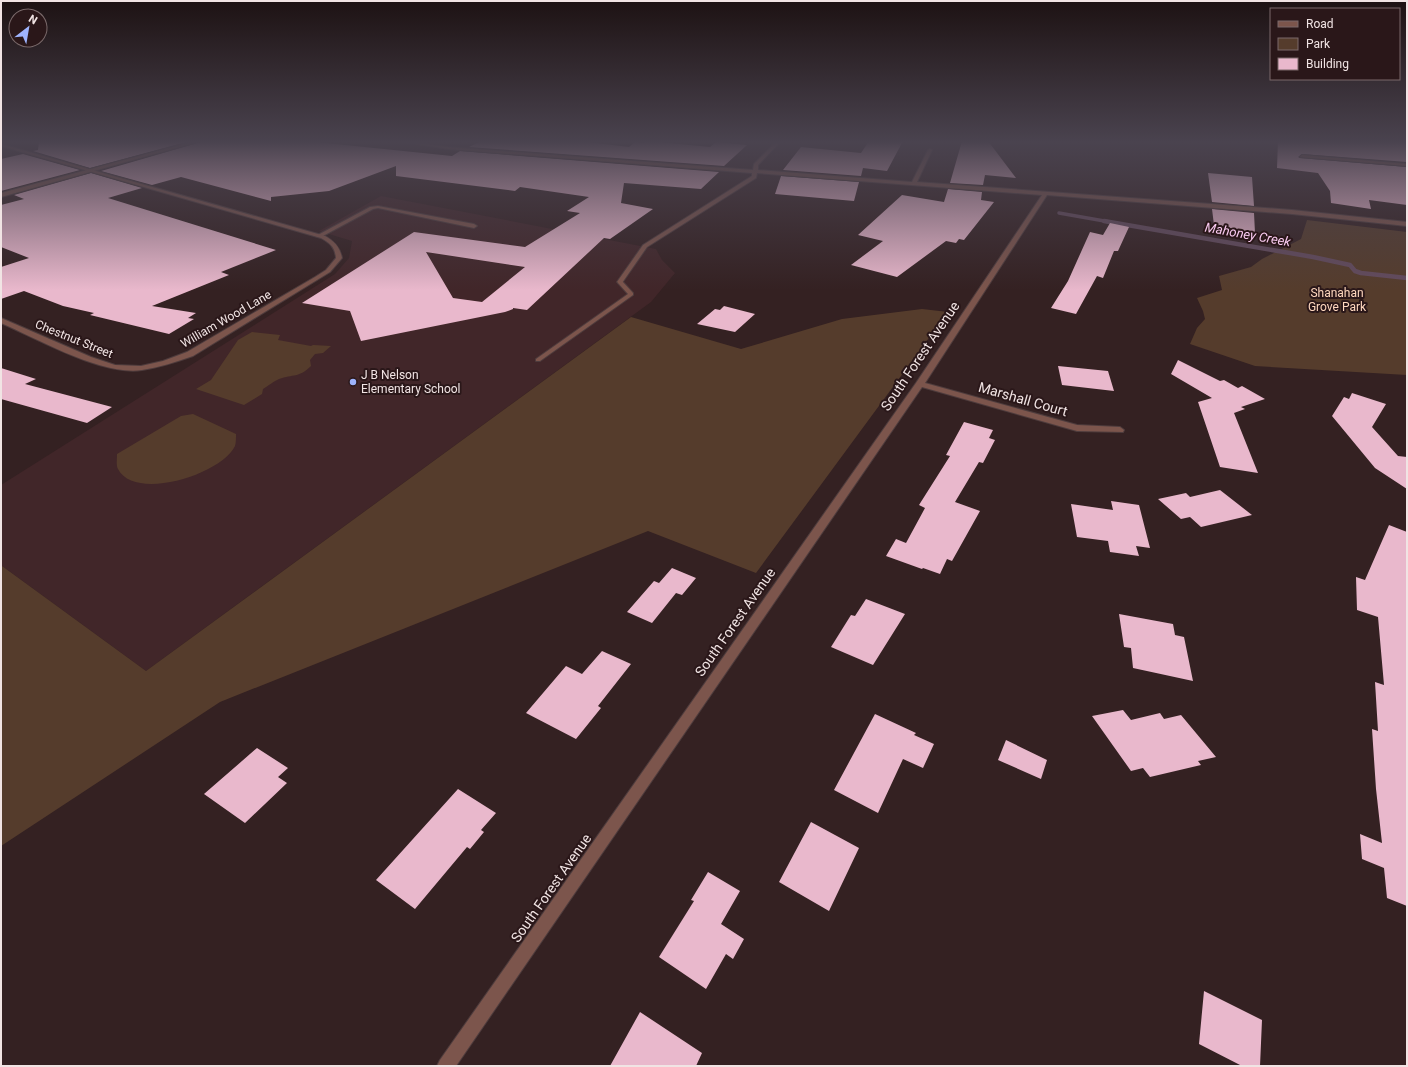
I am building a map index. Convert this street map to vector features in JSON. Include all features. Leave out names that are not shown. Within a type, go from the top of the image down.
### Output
[{"type":"street","points":[[1,195],[16,191]]},
{"type":"street","points":[[159,191],[319,236]]},
{"type":"street","points":[[620,282],[645,246],[732,191]]},
{"type":"street","points":[[1017,191],[1292,212],[1407,224]]},
{"type":"street","name":"South Forest Avenue","points":[[446,1066],[795,561],[920,384],[1046,193]]},
{"type":"street","name":"William Wood Lane","points":[[141,368],[165,364],[190,354],[328,271],[339,258],[338,250],[334,243],[319,236]]},
{"type":"street","name":"Chestnut Street","points":[[1,320],[88,359],[115,367],[141,368]]},
{"type":"street","name":"Marshall Court","points":[[920,384],[1077,428],[1120,430]]},
{"type":"lane","points":[[319,236],[372,208],[378,207],[474,226]]},
{"type":"lane","points":[[538,360],[631,294],[620,282]]},
{"type":"shaded area","name":"J B Nelson Elementary School","points":[[381,196],[656,249],[662,260],[675,273],[651,302],[146,671],[2,566],[1,485],[335,274],[349,258],[352,241],[319,231]]},
{"type":"green space","name":"Shanahan Grove Park","points":[[1307,220],[1407,232],[1407,375],[1255,366],[1190,344],[1197,328],[1205,319],[1197,298],[1222,290],[1219,276],[1251,267],[1262,259],[1301,239]]},
{"type":"green space","points":[[922,309],[948,312],[756,573],[648,531],[220,702],[1,846],[1,562],[2,566],[146,671],[631,317],[741,349],[842,319]]},
{"type":"green space","points":[[252,332],[280,335],[278,340],[311,346],[331,346],[323,353],[315,354],[310,360],[311,366],[307,370],[275,381],[263,389],[262,394],[244,405],[196,389],[211,380],[238,340]]},
{"type":"green space","points":[[193,414],[236,434],[235,446],[227,456],[214,466],[197,474],[159,484],[142,483],[127,479],[118,469],[117,454],[181,416]]},
{"type":"building","points":[[29,191],[133,191],[108,198],[276,250],[221,272],[229,275],[152,306],[196,313],[188,318],[194,319],[169,334],[90,315],[94,313],[63,306],[24,291],[1,299],[1,267],[29,258],[1,247],[1,205],[24,199],[14,195]]},
{"type":"building","name":"J B Nelson Elementary School","points":[[233,191],[330,191],[271,197],[271,201]]},
{"type":"building","name":"J B Nelson Elementary School","points":[[546,191],[623,191],[621,203],[653,209],[610,239],[604,238],[527,310],[513,308],[505,312],[361,341],[350,311],[302,303],[414,232],[525,247],[580,213],[567,211],[589,197]],"holes":[[[426,252],[525,267],[482,302],[453,298]]]},
{"type":"building","points":[[776,191],[857,191],[854,201],[775,194]]},
{"type":"building","points":[[947,191],[968,191],[982,192],[981,200],[994,202],[964,240],[959,239],[956,243],[946,241],[897,277],[851,265],[883,241],[858,235],[902,195],[944,202]]},
{"type":"building","points":[[1210,191],[1253,191],[1254,206],[1212,202]]},
{"type":"building","points":[[1330,191],[1407,191],[1407,205],[1369,200],[1371,209],[1331,203]]},
{"type":"building","points":[[1212,209],[1254,213],[1255,233],[1214,225]]},
{"type":"building","points":[[1110,223],[1129,227],[1118,251],[1114,251],[1103,278],[1097,276],[1076,314],[1051,308],[1068,281],[1090,232],[1103,235]]},
{"type":"building","points":[[724,306],[755,314],[735,332],[697,324],[715,309],[720,310]]},
{"type":"building","points":[[1178,360],[1220,381],[1224,380],[1238,388],[1242,386],[1265,399],[1241,407],[1245,409],[1234,413],[1258,473],[1220,467],[1198,402],[1212,398],[1171,374]]},
{"type":"building","points":[[1058,366],[1108,371],[1114,391],[1062,385]]},
{"type":"building","points":[[1,368],[36,379],[25,384],[112,407],[87,423],[1,399]]},
{"type":"building","points":[[1352,393],[1386,404],[1372,427],[1398,456],[1407,457],[1407,489],[1375,468],[1332,416],[1344,397],[1349,399]]},
{"type":"building","points":[[964,422],[993,430],[989,438],[995,440],[983,463],[979,462],[955,502],[980,511],[952,561],[947,559],[940,574],[886,556],[896,539],[906,543],[925,508],[919,505],[950,456],[946,455]]},
{"type":"building","points":[[1220,490],[1252,515],[1201,527],[1190,517],[1181,519],[1158,499],[1186,493],[1190,497]]},
{"type":"building","points":[[1111,501],[1139,505],[1150,548],[1136,546],[1139,556],[1110,552],[1108,541],[1077,537],[1071,504],[1113,510]]},
{"type":"building","points":[[1389,525],[1407,532],[1407,906],[1387,898],[1384,868],[1362,859],[1360,834],[1382,843],[1376,789],[1372,729],[1378,731],[1375,682],[1384,685],[1378,617],[1357,610],[1356,577],[1365,580]]},
{"type":"building","points":[[672,568],[696,578],[682,595],[676,593],[652,623],[627,612],[654,581],[659,583]]},
{"type":"building","points":[[866,599],[905,614],[873,665],[831,647],[851,615],[855,616]]},
{"type":"building","points":[[1119,614],[1173,624],[1175,635],[1184,637],[1193,681],[1133,668],[1131,648],[1124,647]]},
{"type":"building","points":[[602,651],[631,664],[598,706],[601,708],[576,739],[526,713],[566,666],[582,674]]},
{"type":"building","points":[[1123,710],[1131,720],[1160,713],[1164,719],[1181,715],[1216,757],[1198,761],[1201,765],[1150,777],[1143,768],[1131,771],[1092,716]]},
{"type":"building","points":[[875,714],[916,733],[914,735],[934,744],[923,768],[903,759],[878,813],[834,790]]},
{"type":"building","points":[[1006,740],[1047,760],[1041,779],[998,760]]},
{"type":"building","points":[[257,748],[288,768],[278,777],[287,783],[245,823],[204,794]]},
{"type":"building","points":[[458,789],[496,813],[481,830],[484,832],[470,849],[467,847],[415,909],[376,880]]},
{"type":"building","points":[[811,822],[859,848],[829,911],[779,882]]},
{"type":"building","points":[[708,872],[740,891],[721,924],[744,939],[733,959],[726,954],[706,989],[659,957],[694,901],[691,900]]},
{"type":"building","points":[[1204,991],[1262,1020],[1260,1066],[1242,1066],[1199,1044]]},
{"type":"building","points":[[640,1012],[702,1053],[696,1066],[610,1066]]},
{"type":"waterway","name":"Mahoney Creek","points":[[1059,213],[1110,222]]},
{"type":"waterway","name":"Mahoney Creek","points":[[1104,221],[1313,257],[1350,265],[1355,271],[1361,273],[1407,278]]},
{"type":"place","name":"J B Nelson Elementary School","points":[[353,382]]}]
